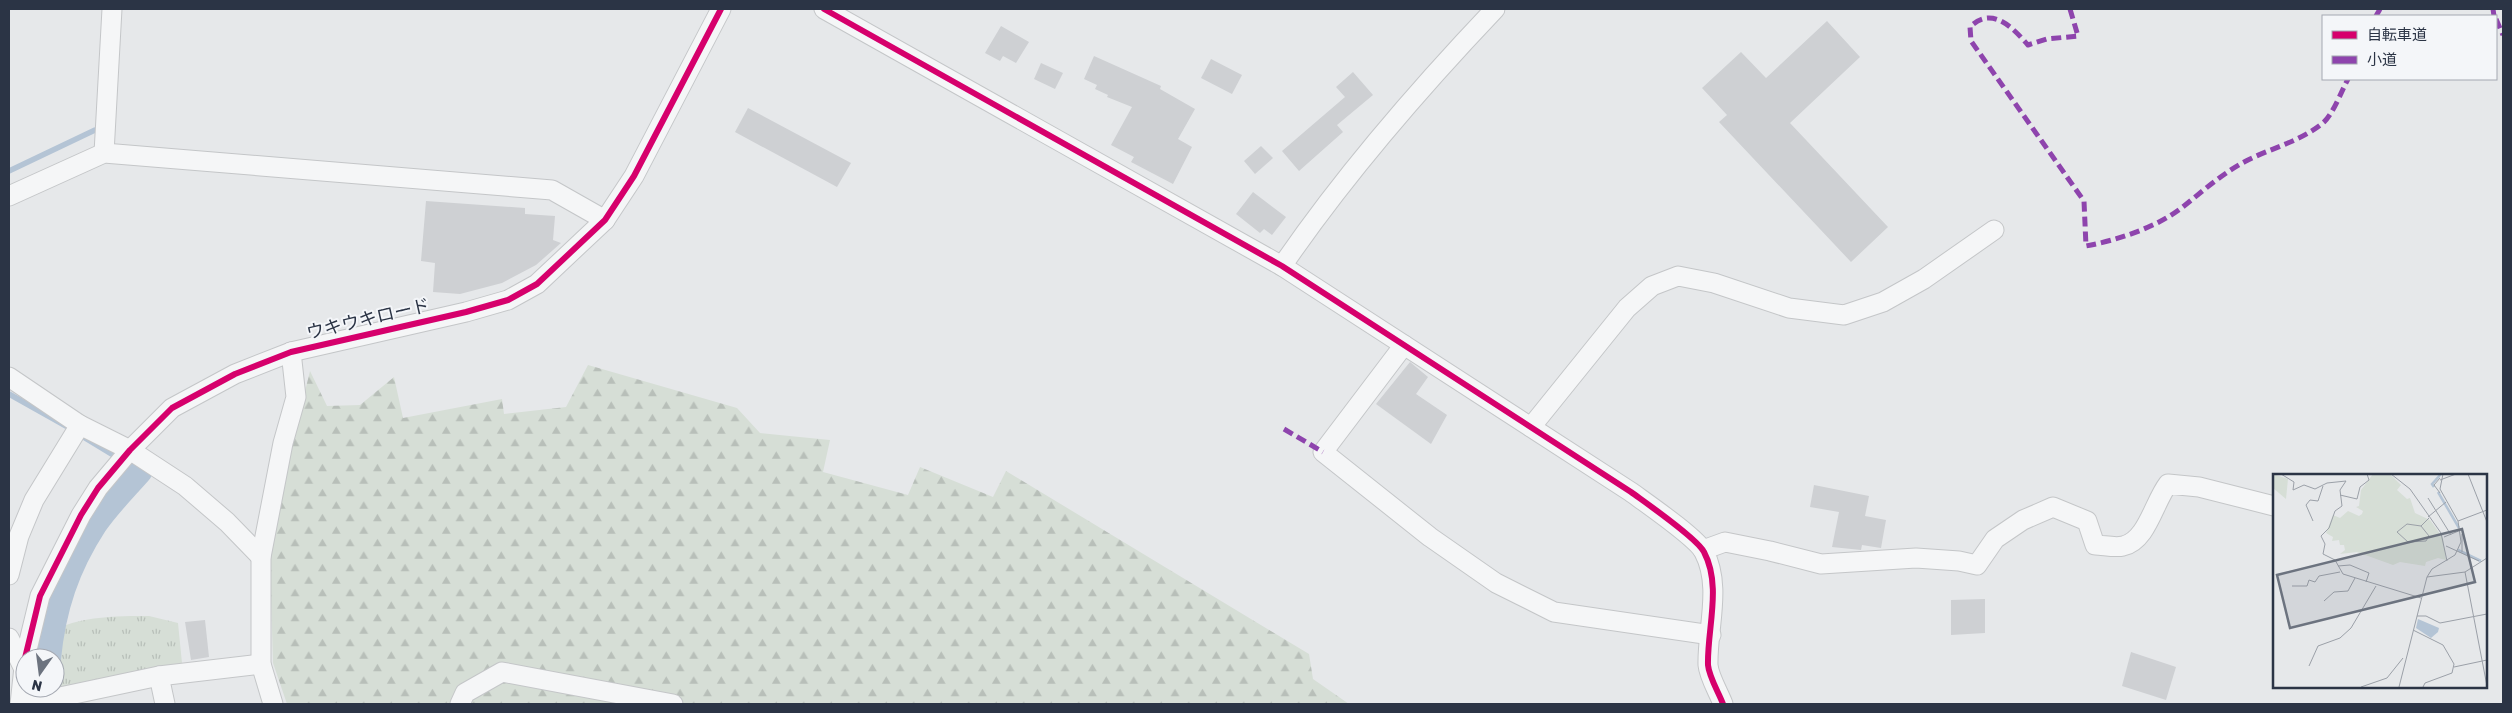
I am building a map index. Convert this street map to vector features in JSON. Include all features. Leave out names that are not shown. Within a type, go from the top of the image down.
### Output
[{"type":"street","points":[[104,153],[112,9]]},
{"type":"street","name":"ウキウキロード","points":[[27,648],[40,596],[60,553],[98,488],[130,450],[172,408],[235,374],[291,352],[466,312],[508,300],[537,284],[605,220],[634,176],[721,9]]},
{"type":"street","points":[[824,9],[1282,266],[1631,492],[1704,550],[1712,570],[1711,635],[1708,667],[1723,704]]},
{"type":"street","points":[[1282,266],[1317,215],[1403,108],[1495,9]]},
{"type":"street","points":[[9,196],[104,153],[552,190],[605,220]]},
{"type":"street","points":[[1531,427],[1627,308],[1652,286],[1678,276],[1714,283],[1790,308],[1844,316],[1883,302],[1908,288],[1994,230]]},
{"type":"street","points":[[1404,345],[1323,452],[1430,537],[1496,583],[1554,612],[1711,635]]},
{"type":"street","points":[[273,704],[261,664],[261,557],[283,443],[296,397],[291,352]]},
{"type":"street","points":[[9,377],[80,425],[130,450],[185,486],[227,522],[261,557]]},
{"type":"street","points":[[9,576],[19,536],[34,500],[80,425]]},
{"type":"street","points":[[1704,550],[1725,542],[1821,564],[1916,558],[1976,564],[1995,539],[2023,520],[2053,507],[2087,521],[2095,545],[2123,546],[2145,531],[2160,495],[2168,484],[2200,487],[2273,506]]},
{"type":"street","points":[[27,704],[158,676],[261,664]]},
{"type":"street","points":[[460,704],[465,694],[502,672],[673,704]]},
{"type":"street","points":[[158,676],[165,704]]},
{"type":"green space","points":[[588,365],[737,408],[760,433],[830,440],[823,472],[908,495],[920,467],[993,497],[1006,471],[1309,654],[1313,679],[1349,704],[287,704],[273,663],[270,563],[284,476],[310,371],[327,406],[360,405],[394,377],[403,418],[502,399],[504,414],[566,407]]},
{"type":"green space","points":[[123,616],[149,616],[178,623],[182,663],[65,687],[65,648],[41,648],[42,643],[50,634],[61,627],[75,622]]},
{"type":"building","points":[[1827,21],[1860,57],[1790,123],[1888,227],[1851,262],[1719,122],[1727,115],[1702,88],[1741,52],[1766,78]]},
{"type":"building","points":[[1001,26],[1029,42],[1016,63],[1003,56],[1000,61],[985,53]]},
{"type":"building","points":[[1094,56],[1161,86],[1160,89],[1195,109],[1178,139],[1192,147],[1173,184],[1131,162],[1134,157],[1111,145],[1132,107],[1107,97],[1108,95],[1095,89],[1097,85],[1084,79]]},
{"type":"building","points":[[1211,59],[1242,75],[1232,94],[1201,78]]},
{"type":"building","points":[[1041,63],[1063,73],[1055,89],[1034,79]]},
{"type":"building","points":[[1353,72],[1373,95],[1337,125],[1343,132],[1299,171],[1282,151],[1345,97],[1336,87]]},
{"type":"building","points":[[748,108],[851,163],[837,187],[735,132]]},
{"type":"building","points":[[1261,146],[1273,158],[1255,174],[1244,161]]},
{"type":"building","points":[[1253,192],[1286,217],[1272,235],[1264,229],[1260,233],[1236,214]]},
{"type":"building","points":[[426,201],[525,208],[525,214],[555,216],[553,240],[561,243],[536,265],[502,283],[460,294],[433,292],[435,263],[421,261]]},
{"type":"building","points":[[1410,362],[1428,377],[1416,394],[1447,415],[1431,444],[1376,404]]},
{"type":"building","points":[[1814,485],[1869,496],[1865,516],[1886,520],[1881,548],[1862,545],[1861,550],[1832,547],[1839,512],[1810,507]]},
{"type":"building","points":[[1985,599],[1985,633],[1951,635],[1951,600]]},
{"type":"building","points":[[205,620],[209,657],[191,660],[185,622]]},
{"type":"building","points":[[2131,652],[2176,667],[2166,700],[2122,686]]},
{"type":"waterway","points":[[9,171],[95,130]]},
{"type":"waterway","points":[[9,394],[66,426]]},
{"type":"waterway","points":[[80,435],[136,469]]},
{"type":"waterway","points":[[45,648],[59,587],[81,538],[107,501],[136,469]]},
{"type":"marked path","points":[[2070,9],[2078,36],[2047,39],[2028,45],[2002,21],[1986,18],[1970,27],[1971,41],[2084,201],[2086,246],[2137,232],[2174,214],[2229,171],[2256,156],[2315,129],[2331,113],[2348,80]]},
{"type":"marked path","points":[[2377,15],[2380,9]]},
{"type":"marked path","points":[[2493,9],[2494,15]]},
{"type":"marked path","points":[[2497,21],[2503,35]]},
{"type":"marked path","points":[[1284,429],[1323,452]]},
{"type":"cycle path","points":[[27,648],[40,596],[81,515],[98,488],[130,450],[172,408],[235,374],[291,352],[466,312],[508,300],[537,284],[605,220],[634,176],[721,9]]},
{"type":"cycle path","points":[[824,9],[1282,266],[1631,492],[1692,538],[1704,552],[1712,579],[1713,593],[1708,665],[1712,680],[1723,704]]}]
